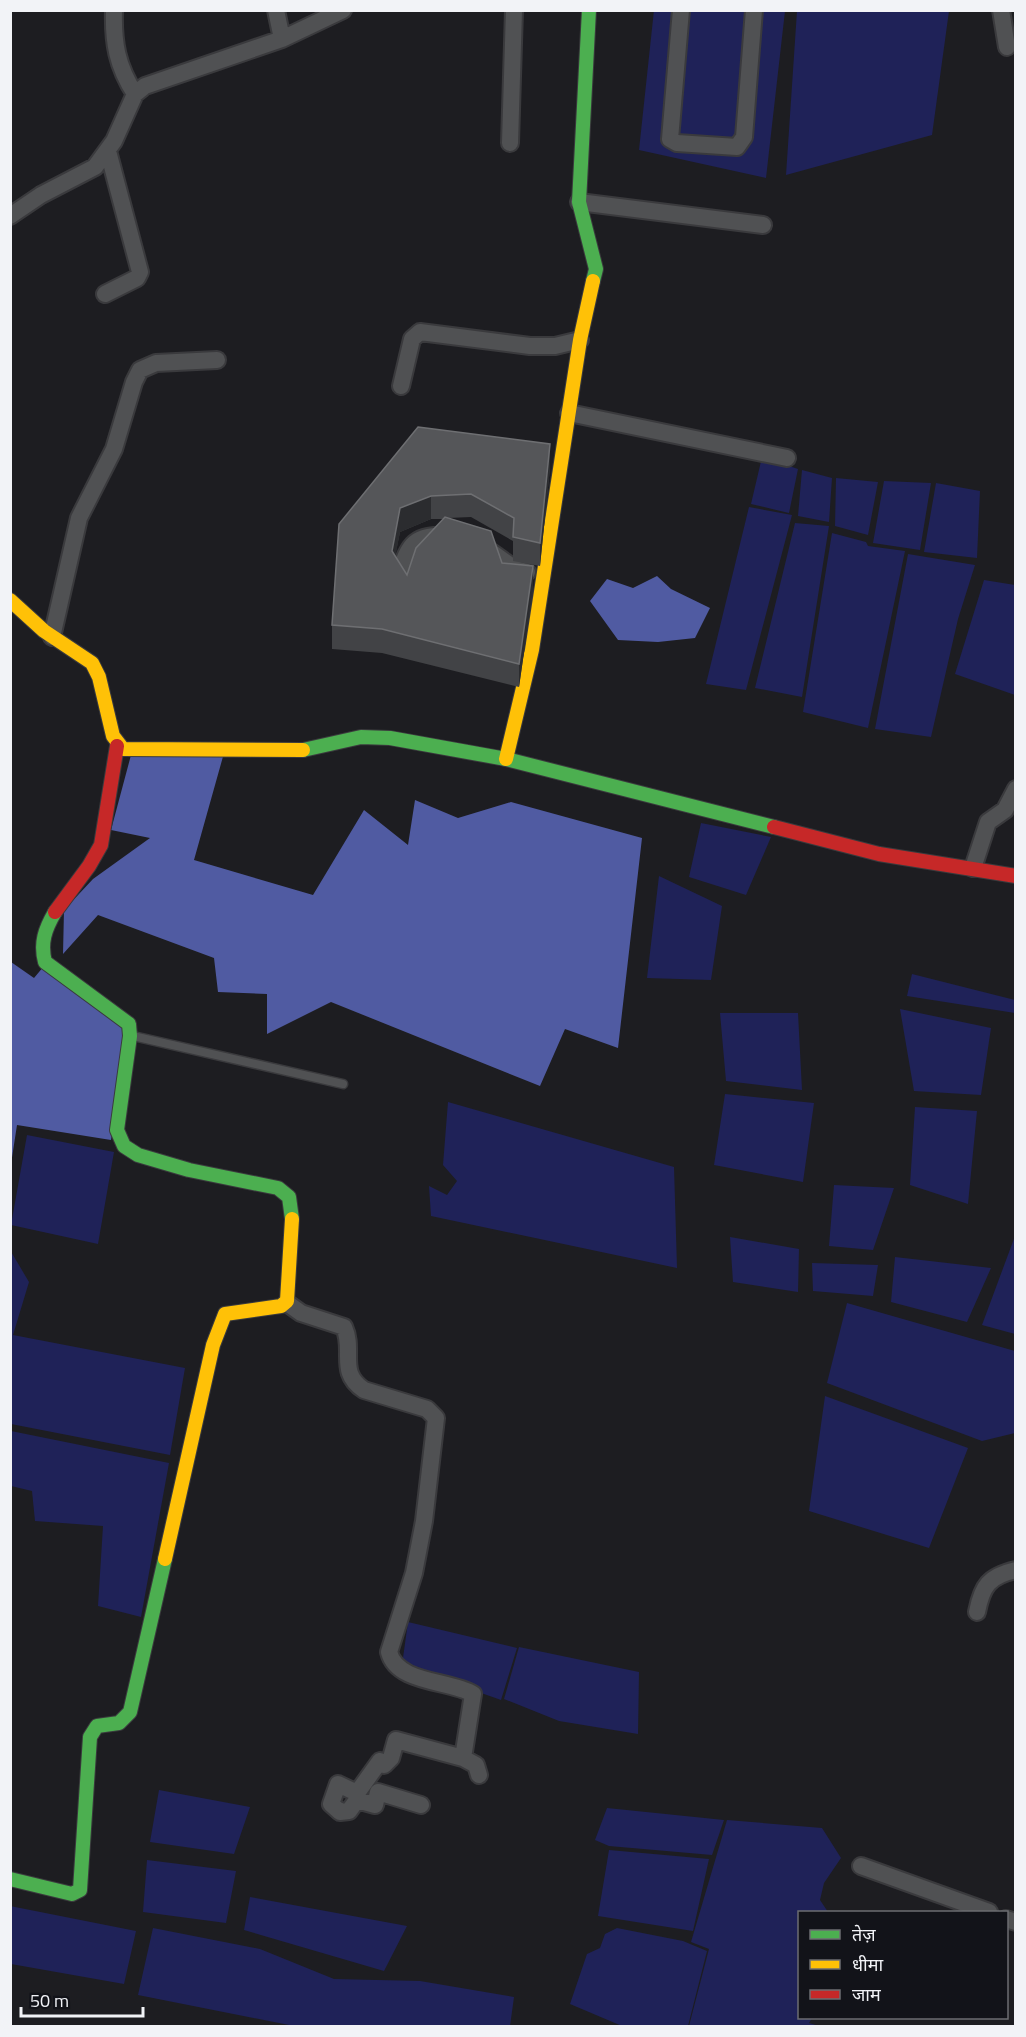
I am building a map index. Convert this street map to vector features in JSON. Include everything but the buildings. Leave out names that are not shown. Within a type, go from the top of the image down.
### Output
[{"type":"street","points":[[114,10],[116,52],[124,77],[135,94]]},
{"type":"street","points":[[276,10],[282,39]]},
{"type":"street","points":[[10,216],[41,195],[89,170],[108,151],[135,94],[151,82],[282,39],[343,10]]},
{"type":"street","points":[[510,143],[514,10]]},
{"type":"street","points":[[506,759],[532,650],[580,340],[596,269],[579,202],[588,10]]},
{"type":"street","points":[[681,10],[670,138],[677,143],[737,147],[744,137],[754,10]]},
{"type":"street","points":[[1001,10],[1007,47]]},
{"type":"street","points":[[105,294],[137,278],[140,272],[108,151]]},
{"type":"street","points":[[579,202],[764,225]]},
{"type":"street","points":[[402,386],[412,339],[420,332],[530,346],[555,346],[580,340]]},
{"type":"street","points":[[52,637],[79,518],[114,449],[140,370],[156,363],[217,360]]},
{"type":"street","points":[[568,412],[787,458]]},
{"type":"street","points":[[399,575],[410,546],[418,539],[438,535],[469,539],[515,569],[542,576]]},
{"type":"street","points":[[10,600],[52,637],[88,658],[102,685],[114,741],[123,749],[308,750],[368,736],[506,759],[851,848],[910,860],[1016,876]]},
{"type":"street","points":[[117,746],[101,845],[57,908],[46,930],[41,952],[45,962],[127,1021],[130,1036],[117,1130],[124,1146],[138,1155],[189,1170],[278,1188],[289,1197],[294,1220],[286,1274],[287,1303]]},
{"type":"street","points":[[973,868],[988,822],[1005,810],[1016,789]]},
{"type":"street","points":[[287,1303],[301,1313],[344,1327],[348,1370],[355,1384],[364,1390],[427,1410],[436,1419],[424,1521],[414,1573],[389,1652],[395,1664],[411,1674],[473,1694],[463,1758]]},
{"type":"street","points":[[10,1879],[72,1894],[80,1890],[90,1737],[97,1726],[119,1723],[130,1712],[210,1356],[221,1320],[229,1313],[281,1306],[287,1303]]},
{"type":"street","points":[[977,1612],[986,1584],[1001,1573],[1016,1570]]},
{"type":"street","points":[[421,1805],[378,1792],[375,1804],[357,1800],[349,1811],[340,1812],[331,1804],[338,1784],[357,1793],[380,1761],[384,1765],[391,1758],[396,1740],[463,1758],[476,1765],[479,1775]]},
{"type":"street","points":[[861,1866],[986,1911]]},
{"type":"lane","points":[[130,1036],[343,1084]]},
{"type":"shaded area","points":[[654,10],[785,11],[766,178],[639,150]]},
{"type":"shaded area","points":[[797,11],[949,11],[932,135],[786,175]]},
{"type":"shaded area","points":[[762,457],[798,469],[789,513],[751,504]]},
{"type":"shaded area","points":[[802,470],[832,478],[829,522],[798,516]]},
{"type":"shaded area","points":[[836,478],[878,482],[868,535],[835,526]]},
{"type":"shaded area","points":[[884,481],[931,483],[920,550],[873,543]]},
{"type":"shaded area","points":[[936,483],[980,491],[977,558],[924,552]]},
{"type":"shaded area","points":[[749,507],[792,515],[746,690],[706,684]]},
{"type":"shaded area","points":[[795,523],[829,526],[802,697],[755,688]]},
{"type":"shaded area","points":[[832,533],[866,542],[868,546],[905,551],[868,728],[803,712]]},
{"type":"shaded area","points":[[908,554],[975,565],[958,619],[931,737],[875,729]]},
{"type":"shaded area","points":[[984,580],[1015,585],[1015,695],[955,674]]},
{"type":"shaded area","points":[[701,823],[771,837],[746,895],[689,877]]},
{"type":"shaded area","points":[[659,876],[722,906],[711,980],[647,978]]},
{"type":"shaded area","points":[[912,974],[1015,1000],[1015,1013],[907,996]]},
{"type":"shaded area","points":[[900,1009],[991,1028],[981,1095],[914,1091]]},
{"type":"shaded area","points":[[720,1013],[798,1013],[802,1090],[726,1081]]},
{"type":"shaded area","points":[[725,1094],[814,1103],[803,1182],[714,1165]]},
{"type":"shaded area","points":[[448,1102],[674,1167],[677,1268],[431,1216],[429,1186],[447,1195],[457,1181],[443,1165]]},
{"type":"shaded area","points":[[915,1107],[977,1111],[968,1204],[910,1185]]},
{"type":"shaded area","points":[[27,1135],[114,1152],[98,1244],[11,1225]]},
{"type":"shaded area","points":[[834,1185],[894,1188],[873,1250],[829,1246]]},
{"type":"shaded area","points":[[1015,1236],[1015,1334],[982,1325]]},
{"type":"shaded area","points":[[730,1237],[799,1249],[798,1292],[733,1282]]},
{"type":"shaded area","points":[[10,1250],[29,1282],[13,1335],[185,1368],[170,1455],[11,1424]]},
{"type":"shaded area","points":[[895,1257],[991,1268],[967,1322],[891,1302]]},
{"type":"shaded area","points":[[812,1263],[878,1265],[873,1296],[813,1291]]},
{"type":"shaded area","points":[[847,1303],[1015,1351],[1015,1433],[982,1441],[827,1383]]},
{"type":"shaded area","points":[[825,1396],[968,1448],[929,1548],[809,1511]]},
{"type":"shaded area","points":[[11,1431],[169,1463],[141,1617],[98,1606],[103,1526],[35,1521],[32,1491],[11,1486]]},
{"type":"shaded area","points":[[408,1622],[517,1648],[501,1700],[402,1665]]},
{"type":"shaded area","points":[[519,1647],[639,1672],[638,1734],[559,1721],[504,1699]]},
{"type":"shaded area","points":[[159,1790],[250,1807],[234,1854],[150,1842]]},
{"type":"shaded area","points":[[607,1808],[724,1820],[712,1855],[609,1846],[595,1840]]},
{"type":"shaded area","points":[[727,1820],[822,1828],[841,1858],[824,1883],[820,1900],[827,1911],[798,1911],[798,2019],[811,2019],[809,2023],[819,2026],[689,2026],[709,1949],[691,1942]]},
{"type":"shaded area","points":[[609,1850],[709,1859],[693,1931],[598,1916]]},
{"type":"shaded area","points":[[147,1860],[236,1871],[226,1923],[143,1912]]},
{"type":"shaded area","points":[[250,1897],[407,1926],[384,1971],[244,1930]]},
{"type":"shaded area","points":[[10,1906],[136,1931],[124,1984],[11,1964]]},
{"type":"shaded area","points":[[153,1928],[260,1949],[334,1979],[420,1981],[514,1997],[510,2026],[294,2026],[138,1995]]},
{"type":"shaded area","points":[[617,1928],[683,1941],[707,1951],[688,2026],[622,2026],[570,2004],[587,1954],[600,1948],[605,1934]]},
{"type":"water","points":[[657,576],[671,589],[710,608],[695,638],[658,642],[618,640],[590,601],[607,579],[633,588]]},
{"type":"water","points":[[224,753],[194,860],[313,895],[364,810],[408,845],[415,800],[458,818],[511,802],[642,838],[618,1048],[565,1029],[540,1086],[331,1002],[267,1034],[267,994],[218,992],[214,958],[98,915],[63,954],[64,910],[93,879],[150,838],[111,830],[131,755]]},
{"type":"water","points":[[11,962],[34,978],[44,966],[128,1025],[111,1140],[17,1125],[11,1164]]},
{"type":"traffic: fast","points":[[589,10],[579,202],[596,269],[593,281]]},
{"type":"traffic: fast","points":[[303,750],[361,737],[390,738],[506,759],[774,827]]},
{"type":"traffic: fast","points":[[55,912],[44,936],[45,962],[129,1024],[130,1036],[117,1130],[124,1146],[138,1155],[189,1170],[278,1188],[289,1197],[292,1219]]},
{"type":"traffic: fast","points":[[10,1879],[72,1894],[80,1890],[90,1737],[97,1726],[119,1723],[130,1712],[165,1559]]},
{"type":"traffic: slow","points":[[506,759],[532,650],[580,340],[593,281]]},
{"type":"traffic: slow","points":[[10,600],[44,631],[92,663],[99,677],[113,736],[123,749],[303,750]]},
{"type":"traffic: slow","points":[[165,1559],[213,1345],[225,1314],[281,1306],[287,1301],[292,1219]]},
{"type":"traffic: jam","points":[[55,912],[89,866],[101,845],[117,746]]},
{"type":"traffic: jam","points":[[774,827],[879,854],[1016,876]]}]
